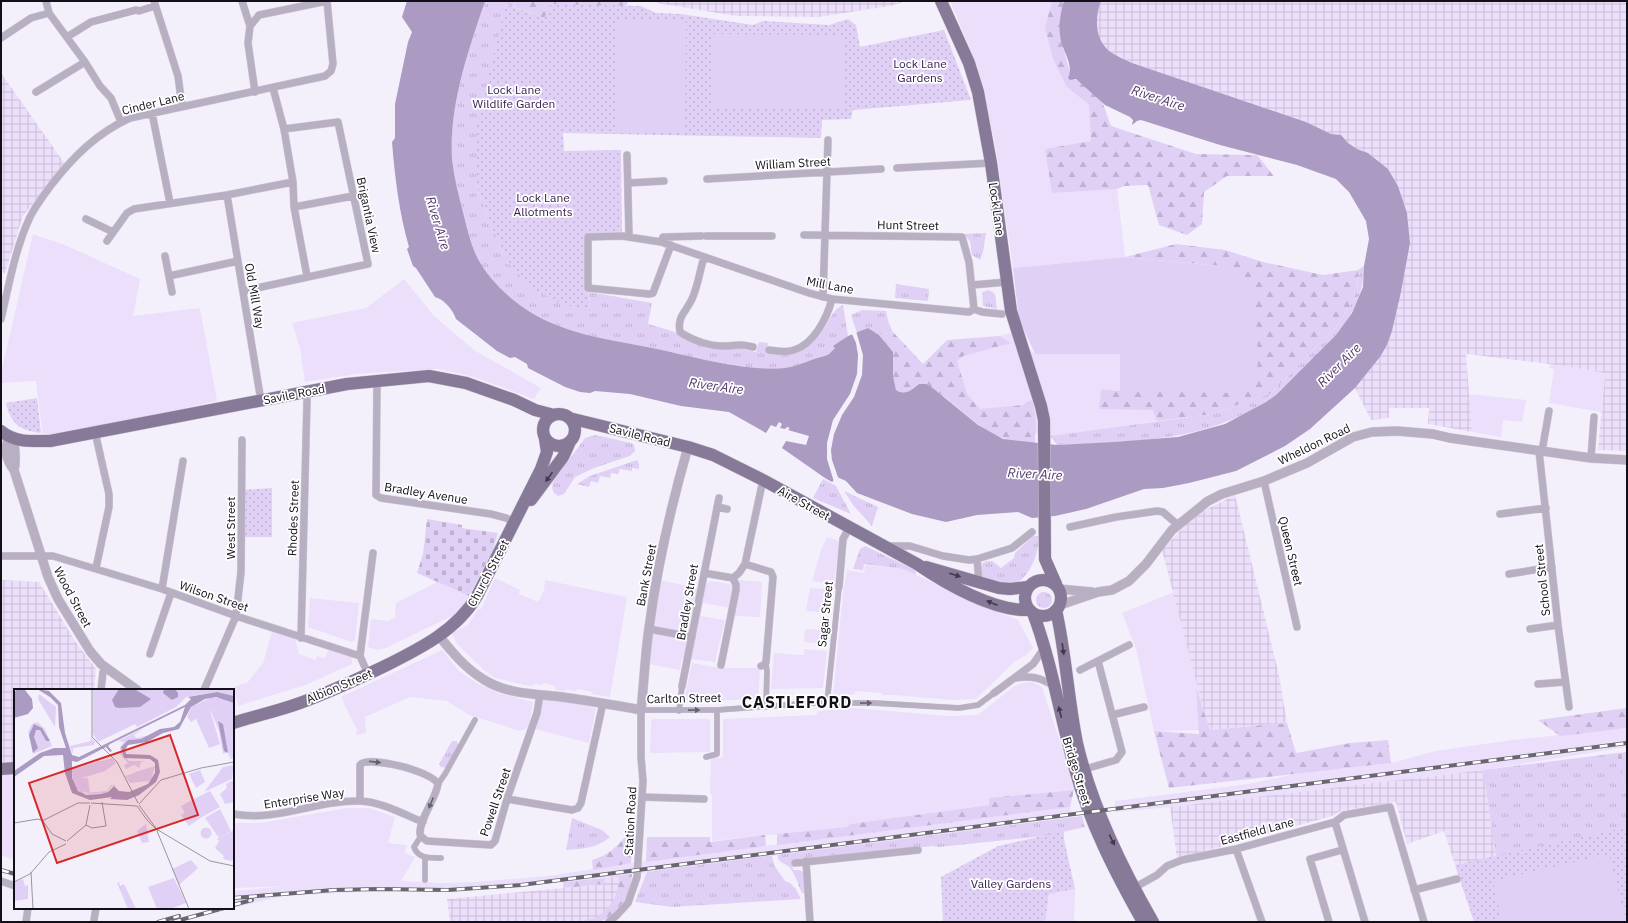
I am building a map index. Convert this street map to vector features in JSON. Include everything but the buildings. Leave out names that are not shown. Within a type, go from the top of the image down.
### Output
[{"type":"main road","name":"Lock Lane","points":[[941,1],[969,63],[978,92],[991,163],[1011,311],[1044,420],[1045,560]]},
{"type":"main road","name":"Savile Road","points":[[8,445],[20,449],[95,432],[347,384],[429,376],[447,378],[487,390],[535,410],[554,415]]},
{"type":"main road","points":[[535,410],[544,434],[553,446],[564,446],[572,439],[575,425],[569,418],[560,414],[554,415],[546,421],[544,434]]},
{"type":"main road","name":"Savile Road","points":[[569,418],[688,447]]},
{"type":"main road","name":"Savile Road","points":[[572,439],[593,423]]},
{"type":"main road","name":"Church Street","points":[[439,636],[462,618],[470,608],[545,458],[547,452],[544,434]]},
{"type":"main road","name":"Church Street","points":[[514,522],[563,458],[572,439]]},
{"type":"main road","name":"Aire Street","points":[[688,447],[713,455],[762,480],[882,546],[937,573],[959,589],[998,606],[1013,610],[1031,612]]},
{"type":"main road","points":[[1045,560],[1048,569],[1062,595],[1058,608],[1049,615],[1043,616],[1031,612],[1026,604],[1025,598],[1030,585],[1045,560]]},
{"type":"main road","name":"Aire Street","points":[[937,573],[1004,589],[1030,585]]},
{"type":"main road","points":[[1030,585],[1038,580],[1044,580],[1058,587]]},
{"type":"main road","name":"Bridge Street","points":[[1058,608],[1078,743],[1085,769],[1100,816],[1143,922]]},
{"type":"main road","name":"Bridge Street","points":[[1031,612],[1045,646],[1079,783],[1100,839],[1129,889],[1153,922]]},
{"type":"main road","name":"Albion Street","points":[[234,723],[306,701],[368,674],[439,636]]},
{"type":"main road","points":[[1,768],[14,768]]},
{"type":"street","points":[[46,1],[49,13],[85,62],[100,86],[111,98],[121,122]]},
{"type":"street","points":[[242,1],[250,26],[248,43],[255,92]]},
{"type":"street","points":[[250,26],[259,14],[327,1]]},
{"type":"street","name":"Cinder Lane","points":[[1,319],[18,248],[30,217],[37,204],[84,148],[102,134],[130,118],[325,76],[331,71],[333,64],[327,1]]},
{"type":"street","points":[[67,37],[91,22],[136,10],[139,11],[154,3],[178,76],[182,106]]},
{"type":"street","points":[[1,38],[32,18],[49,13]]},
{"type":"street","points":[[36,92],[85,62]]},
{"type":"street","points":[[273,88],[284,128],[293,182],[294,207],[307,276]]},
{"type":"street","points":[[152,113],[170,203]]},
{"type":"street","name":"Brigantia View","points":[[243,291],[368,264],[338,122],[284,128]]},
{"type":"street","points":[[823,297],[828,140]]},
{"type":"street","points":[[627,155],[629,236]]},
{"type":"street","points":[[897,168],[991,163]]},
{"type":"street","name":"William Street","points":[[707,179],[881,169]]},
{"type":"street","points":[[628,183],[664,181]]},
{"type":"street","points":[[107,241],[127,213],[134,209],[227,195],[293,182]]},
{"type":"street","name":"Old Mill Way","points":[[227,195],[261,401]]},
{"type":"street","points":[[294,207],[353,196]]},
{"type":"street","points":[[86,219],[113,232]]},
{"type":"street","name":"Hunt Street","points":[[804,235],[962,237],[969,262],[974,309]]},
{"type":"street","points":[[671,245],[652,293],[588,288],[588,238],[629,236],[661,242],[663,237],[772,236]]},
{"type":"street","name":"Mill Lane","points":[[661,242],[832,299],[969,312],[974,309],[982,312],[1002,314]]},
{"type":"street","points":[[165,256],[172,292]]},
{"type":"street","points":[[704,257],[692,298],[682,313],[678,324],[680,332],[690,339],[715,345],[728,346],[738,344],[753,347]]},
{"type":"street","points":[[169,276],[238,261]]},
{"type":"street","points":[[972,285],[1007,282]]},
{"type":"street","points":[[768,350],[789,351],[802,346],[814,334],[828,313],[832,299]]},
{"type":"street","name":"Bradley Avenue","points":[[377,380],[376,495],[381,498],[491,514],[514,522]]},
{"type":"street","name":"Rhodes Street","points":[[301,638],[307,400]]},
{"type":"street","name":"School Street","points":[[1549,411],[1541,451],[1558,625],[1569,707]]},
{"type":"street","points":[[1591,458],[1594,417]]},
{"type":"street","name":"Wheldon Road","points":[[1058,608],[1098,592],[1112,590],[1128,581],[1146,564],[1172,530],[1191,513],[1222,494],[1264,481],[1307,464],[1353,437],[1372,432],[1397,431],[1433,434],[1450,438],[1591,458],[1627,460]]},
{"type":"street","points":[[95,432],[109,494],[109,507],[96,568]]},
{"type":"street","name":"West Street","points":[[204,689],[236,616],[241,572],[242,440]]},
{"type":"street","name":"Wood Street","points":[[8,445],[14,470],[48,578],[58,599],[90,651],[106,668],[136,689]]},
{"type":"street","name":"Bank Street","points":[[641,710],[649,629],[672,505],[688,447]]},
{"type":"street","points":[[162,589],[183,461]]},
{"type":"street","points":[[704,573],[733,578],[739,573],[745,564],[762,480]]},
{"type":"street","name":"Queen Street","points":[[1264,481],[1297,627]]},
{"type":"street","name":"Bradley Street","points":[[680,711],[682,686],[719,498]]},
{"type":"street","points":[[717,507],[727,509]]},
{"type":"street","points":[[1500,514],[1546,508]]},
{"type":"street","points":[[1070,527],[1150,511],[1163,512],[1178,525]]},
{"type":"street","name":"Sagar Street","points":[[827,703],[843,539],[849,528]]},
{"type":"street","points":[[882,546],[910,546],[943,556],[969,560],[1012,548],[1032,532]]},
{"type":"street","points":[[368,674],[360,656],[373,553]]},
{"type":"street","name":"Wilson Street","points":[[1,556],[53,556],[162,589],[301,638],[360,656]]},
{"type":"street","points":[[937,573],[943,556]]},
{"type":"street","points":[[977,559],[978,582]]},
{"type":"street","points":[[745,564],[773,574],[763,665],[767,671],[766,707]]},
{"type":"street","points":[[1509,574],[1552,567]]},
{"type":"street","points":[[720,665],[736,590],[736,585],[733,578]]},
{"type":"street","name":"Wheldon Road","points":[[1058,587],[1098,592]]},
{"type":"street","points":[[150,654],[171,593]]},
{"type":"street","points":[[1530,629],[1558,625]]},
{"type":"street","points":[[649,629],[692,638]]},
{"type":"street","name":"Carlton Street","points":[[439,636],[455,655],[483,680],[517,692],[603,703],[641,710],[680,711],[827,703],[874,703],[959,708],[978,705],[1033,664],[1045,646]]},
{"type":"street","points":[[1080,670],[1129,645]]},
{"type":"street","points":[[1073,763],[1079,770],[1085,769],[1116,760],[1122,752],[1098,661]]},
{"type":"street","points":[[101,689],[103,672],[106,668]]},
{"type":"street","points":[[1013,678],[1024,676],[1034,677],[1044,679],[1054,686]]},
{"type":"street","points":[[1538,684],[1565,682]]},
{"type":"street","name":"Powell Street","points":[[421,835],[427,841],[491,845],[495,841],[507,799],[537,713],[540,694]]},
{"type":"street","points":[[507,799],[572,810],[578,808],[581,803],[603,703]]},
{"type":"street","points":[[1112,715],[1144,707]]},
{"type":"street","name":"Station Road","points":[[609,922],[628,903],[634,888],[639,856],[643,781],[641,757],[641,710]]},
{"type":"street","points":[[706,757],[717,754],[717,710]]},
{"type":"street","points":[[441,858],[424,858],[419,855],[414,847],[421,835],[423,822],[438,784],[474,720]]},
{"type":"street","points":[[360,801],[360,765],[366,761],[418,771],[436,780],[438,784]]},
{"type":"street","points":[[1079,783],[1080,774],[1085,769]]},
{"type":"street","points":[[642,797],[704,799]]},
{"type":"street","name":"Enterprise Way","points":[[234,814],[266,816],[337,802],[360,801],[374,803],[423,822]]},
{"type":"street","name":"Eastfield Lane","points":[[1129,889],[1143,883],[1167,866],[1182,860],[1236,849],[1335,822],[1344,815],[1390,807],[1414,890]]},
{"type":"street","points":[[1335,822],[1342,850],[1365,922]]},
{"type":"street","points":[[1236,849],[1262,922]]},
{"type":"street","points":[[795,863],[918,850]]},
{"type":"street","points":[[1329,922],[1310,859],[1342,850]]},
{"type":"street","points":[[424,858],[425,880]]},
{"type":"street","points":[[806,861],[810,922]]},
{"type":"street","points":[[1424,922],[1414,890],[1457,879]]},
{"type":"street","points":[[1,881],[14,886]]},
{"type":"street","points":[[26,922],[28,909]]},
{"type":"street","points":[[94,920],[96,909]]},
{"type":"shaded area","points":[[645,1],[907,1],[890,6],[818,17],[736,16]]},
{"type":"shaded area","points":[[950,1],[1052,1],[1067,87],[1089,105],[1091,141],[1053,193],[1117,189],[1125,257],[1013,268],[995,144],[978,68]]},
{"type":"shaded area","points":[[1101,1],[1627,1],[1627,451],[1598,450],[1605,373],[1550,364],[1466,354],[1472,432],[1428,424],[1429,408],[1389,408],[1389,418],[1371,420],[1355,388],[1380,357],[1387,345],[1392,331],[1401,292],[1410,243],[1407,213],[1398,186],[1388,169],[1368,153],[1357,149],[1348,143],[1341,135],[1331,134],[1306,122],[1132,63],[1112,54],[1103,46],[1099,37],[1096,21],[1097,10]]},
{"type":"shaded area","points":[[1,73],[65,164],[23,216],[5,273],[1,272]]},
{"type":"shaded area","points":[[33,234],[65,245],[140,279],[133,316],[200,308],[217,401],[43,439],[36,381],[1,383],[1,373]]},
{"type":"shaded area","points":[[404,279],[434,316],[474,350],[541,388],[534,399],[474,377],[439,369],[357,374],[305,382],[300,348],[292,323],[366,308]]},
{"type":"shaded area","points":[[1010,333],[1035,354],[1120,354],[1120,391],[1101,389],[1154,410],[1157,421],[1053,436],[1002,428],[960,397],[941,351]]},
{"type":"shaded area","points":[[1550,364],[1605,373],[1601,412],[1549,403],[1554,369],[1549,368]]},
{"type":"shaded area","points":[[1469,394],[1526,400],[1522,422],[1503,420],[1501,437],[1472,432]]},
{"type":"shaded area","points":[[1235,495],[1279,675],[1287,723],[1209,730],[1162,550],[1195,515]]},
{"type":"shaded area","points":[[827,537],[838,541],[839,543],[834,584],[812,581],[821,550]]},
{"type":"shaded area","points":[[865,565],[903,569],[1018,620],[1033,648],[1026,655],[1014,662],[976,699],[951,700],[882,695],[882,693],[855,691],[855,694],[835,696],[833,695],[843,593],[847,570],[864,573]]},
{"type":"shaded area","points":[[495,578],[520,590],[519,594],[538,602],[544,590],[545,580],[627,597],[610,697],[592,694],[592,692],[578,689],[575,691],[567,689],[564,691],[556,690],[554,686],[544,683],[541,685],[534,684],[533,686],[495,678],[485,671],[457,644],[452,633],[468,625],[478,609],[481,609]]},
{"type":"shaded area","points":[[1,580],[39,582],[75,641],[96,669],[94,689],[14,689],[14,762],[1,762]]},
{"type":"shaded area","points":[[660,580],[702,589],[705,584],[711,581],[729,584],[733,587],[730,608],[703,603],[701,616],[725,620],[715,662],[682,658],[680,670],[648,664]]},
{"type":"shaded area","points":[[739,580],[762,582],[760,617],[734,616]]},
{"type":"shaded area","points":[[437,582],[469,596],[456,614],[386,648],[378,650],[368,647],[371,619],[388,621],[396,617],[396,603]]},
{"type":"shaded area","points":[[810,588],[832,589],[830,613],[806,611]]},
{"type":"shaded area","points":[[1174,592],[1209,730],[1154,731],[1136,649],[1122,613]]},
{"type":"shaded area","points":[[310,598],[359,603],[355,640],[352,642],[308,627]]},
{"type":"shaded area","points":[[805,629],[829,630],[827,644],[804,642]]},
{"type":"shaded area","points":[[272,632],[295,639],[299,654],[316,660],[317,656],[324,658],[329,650],[352,657],[352,664],[308,684],[238,706],[234,687],[248,682],[263,663]]},
{"type":"shaded area","points":[[804,649],[827,651],[823,688],[771,689],[774,653],[804,655]]},
{"type":"shaded area","points":[[442,650],[459,671],[478,684],[498,693],[533,702],[529,725],[527,728],[520,731],[469,715],[447,701],[410,697],[365,717],[366,733],[356,735],[357,730],[341,697]]},
{"type":"shaded area","points":[[692,663],[721,668],[760,668],[758,699],[686,702],[684,700]]},
{"type":"shaded area","points":[[1031,682],[1041,686],[1043,690],[1074,790],[989,798],[989,805],[850,824],[847,827],[712,841],[712,794],[710,794],[711,758],[720,758],[723,756],[723,719],[817,715],[818,711],[854,708],[948,716],[978,715],[1013,687]]},
{"type":"shaded area","points":[[542,697],[596,708],[589,743],[535,729]]},
{"type":"shaded area","points":[[654,719],[710,719],[710,752],[650,753],[651,721]]},
{"type":"shaded area","points":[[1627,728],[1627,747],[1483,770],[1116,812],[1115,801],[1248,784],[1301,773],[1391,763],[1435,751],[1513,740]]},
{"type":"shaded area","points":[[1483,770],[1496,857],[1455,865],[1444,831],[1407,844],[1396,802],[1341,811],[1332,816],[1177,859],[1170,807]]},
{"type":"shaded area","points":[[14,772],[14,860],[1,855],[1,773]]},
{"type":"shaded area","points":[[1070,807],[1071,817],[604,878],[451,892],[380,891],[284,896],[234,908],[234,891],[288,886],[234,888],[234,823],[261,823],[346,808],[369,808],[395,817],[388,843],[407,845],[405,853],[415,857],[401,881],[442,883],[474,882],[548,876],[631,863]]},
{"type":"shaded area","points":[[632,874],[599,922],[450,922],[447,899],[605,884],[604,878]]},
{"type":"shaded area","points":[[1075,889],[1074,922],[1045,922],[1049,894]]},
{"type":"green space","points":[[485,1],[514,1],[515,7],[506,4],[476,184],[493,230],[509,264],[590,310],[589,292],[652,303],[648,324],[672,331],[694,342],[733,347],[756,352],[759,342],[768,343],[766,353],[784,355],[800,350],[814,340],[820,334],[835,311],[843,305],[848,336],[834,346],[835,348],[825,356],[785,368],[751,368],[584,334],[553,324],[538,317],[517,303],[503,291],[484,269],[473,248],[459,195],[452,159],[454,119],[461,79]]},
{"type":"green space","points":[[514,1],[628,1],[627,5],[544,18],[515,7]]},
{"type":"green space","points":[[1052,1],[1064,1],[1060,17],[1061,40],[1072,79],[1084,85],[1100,99],[1111,126],[1196,154],[1257,155],[1274,176],[1227,176],[1204,192],[1202,224],[1187,235],[1159,225],[1148,185],[1124,186],[1117,189],[1052,193],[1045,149],[1091,141],[1089,105],[1067,87],[1054,61],[1045,28]]},
{"type":"green space","points":[[506,4],[544,18],[551,4],[641,6],[656,13],[681,14],[753,25],[763,21],[829,25],[848,19],[856,25],[860,47],[944,30],[971,100],[853,110],[851,119],[822,120],[821,138],[563,133],[564,151],[621,150],[622,236],[588,238],[588,284],[590,311],[562,304],[531,288],[509,264],[493,230],[476,184],[477,125]]},
{"type":"green space","points":[[617,19],[686,20],[685,132],[615,131]]},
{"type":"green space","points":[[711,34],[845,35],[845,107],[711,107]]},
{"type":"green space","points":[[986,233],[980,260],[972,255],[970,241],[963,234]]},
{"type":"green space","points":[[1176,244],[1225,250],[1263,262],[1323,275],[1358,270],[1357,296],[1335,328],[1271,393],[1212,414],[1157,421],[1153,410],[1099,409],[1101,389],[1120,391],[1220,266],[1125,257]]},
{"type":"green space","points":[[1125,257],[1220,266],[1255,281],[1258,365],[1246,384],[1231,393],[1120,391],[1120,354],[1035,354],[1019,319],[1013,268]]},
{"type":"green space","points":[[1364,266],[1362,286],[1355,305],[1346,322],[1334,338],[1276,395],[1251,411],[1198,431],[1144,440],[1057,445],[1050,436],[1212,414],[1271,393],[1335,328],[1357,296],[1358,270]]},
{"type":"green space","points":[[896,284],[929,289],[928,301],[895,298]]},
{"type":"green space","points":[[989,290],[995,294],[997,309],[983,306],[982,292]]},
{"type":"green space","points":[[862,310],[886,311],[889,324],[893,332],[879,335],[868,328],[857,333],[851,315]]},
{"type":"green space","points":[[893,332],[923,364],[947,340],[999,336],[1011,343],[963,356],[957,361],[967,394],[980,409],[1024,405],[1026,402],[1033,400],[1036,422],[1035,443],[1008,440],[993,434],[984,429],[946,398],[927,386],[919,384],[911,390],[905,392],[899,392],[896,390],[893,376],[893,352],[879,335]]},
{"type":"green space","points":[[37,398],[41,433],[27,430],[18,425],[11,417],[6,403]]},
{"type":"green space","points":[[596,435],[631,443],[634,445],[635,451],[630,456],[594,468],[575,477],[564,494],[558,496],[552,489],[554,480],[585,438]]},
{"type":"green space","points":[[637,460],[639,469],[632,468],[632,471],[620,469],[618,474],[611,473],[610,478],[600,476],[598,483],[591,481],[589,487],[577,484],[590,476]]},
{"type":"green space","points":[[823,479],[836,486],[851,514],[813,498]]},
{"type":"green space","points":[[272,488],[272,537],[241,537],[242,490]]},
{"type":"green space","points":[[844,491],[878,507],[872,526],[853,505]]},
{"type":"green space","points":[[427,519],[462,525],[462,528],[498,533],[493,550],[469,596],[417,573],[423,554]]},
{"type":"green space","points":[[1033,536],[1039,536],[1038,549],[1030,569],[1021,580],[1016,584],[986,581],[981,574],[982,564],[986,561],[992,561],[1001,568],[1014,558],[1015,553]]},
{"type":"green space","points":[[865,546],[915,570],[916,575],[903,569],[864,564],[863,570],[853,569],[860,549]]},
{"type":"green space","points":[[1041,592],[1047,592],[1052,597],[1050,606],[1047,608],[1041,608],[1036,603],[1036,597]]},
{"type":"green space","points":[[1196,687],[1210,730],[1287,723],[1296,753],[1350,743],[1388,740],[1391,763],[1169,788],[1154,731],[1199,734]]},
{"type":"green space","points":[[1627,708],[1627,728],[1560,736],[1538,720]]},
{"type":"green space","points":[[452,741],[457,741],[458,745],[446,768],[441,767],[439,764]]},
{"type":"green space","points":[[1627,752],[1627,799],[1617,753]]},
{"type":"green space","points":[[1617,753],[1627,799],[1627,827],[1496,857],[1483,770]]},
{"type":"green space","points":[[1074,790],[1070,807],[777,845],[777,834],[847,827],[850,824],[989,805],[989,798]]},
{"type":"green space","points":[[1082,816],[1085,827],[1045,836],[792,861],[793,870],[800,870],[805,874],[806,893],[802,893],[788,866],[781,862],[778,858],[778,855]]},
{"type":"green space","points":[[572,818],[602,830],[610,837],[595,846],[566,850]]},
{"type":"green space","points":[[634,822],[631,863],[593,870],[592,860],[607,854],[615,848],[626,835]]},
{"type":"green space","points":[[1627,827],[1627,922],[1474,922],[1455,865]]},
{"type":"green space","name":"Valley Gardens","points":[[1064,831],[1064,839],[1075,889],[1049,894],[1045,922],[943,922],[941,877],[998,846]]},
{"type":"green space","points":[[765,835],[766,846],[646,862],[647,837],[710,837],[710,842]]},
{"type":"green space","points":[[1609,854],[1626,922],[1502,922],[1493,881]]},
{"type":"green space","points":[[772,856],[774,865],[785,881],[790,883],[796,889],[801,899],[672,907],[635,902],[647,872]]},
{"type":"green space","points":[[632,874],[627,896],[618,910],[606,920],[598,922],[576,922],[593,918],[603,913],[614,899],[618,888],[619,876]]},
{"type":"green space","points":[[604,878],[605,884],[563,888],[563,882]]},
{"type":"water","name":"River Aire","points":[[407,1],[485,1],[466,59],[457,99],[452,139],[452,159],[455,180],[475,253],[484,269],[510,297],[538,317],[553,324],[600,338],[716,362],[751,368],[768,369],[790,367],[825,356],[835,348],[833,346],[848,336],[868,328],[879,335],[893,352],[893,376],[896,390],[899,392],[911,390],[919,384],[926,384],[978,425],[1003,439],[1057,445],[1178,437],[1225,424],[1266,402],[1276,395],[1336,335],[1352,313],[1363,287],[1364,266],[1369,239],[1366,221],[1349,192],[1336,179],[1297,165],[1220,145],[1141,120],[1132,125],[1133,120],[1130,117],[1105,105],[1076,79],[1070,80],[1068,78],[1070,73],[1069,64],[1061,41],[1060,31],[1064,1],[1101,1],[1097,15],[1099,36],[1106,48],[1114,54],[1132,63],[1306,122],[1331,134],[1341,135],[1348,143],[1357,149],[1368,153],[1388,169],[1398,186],[1407,213],[1410,243],[1392,331],[1387,345],[1380,357],[1355,388],[1310,429],[1285,446],[1236,471],[1189,483],[1163,488],[1144,489],[1086,509],[1055,516],[1032,518],[1018,512],[977,515],[946,522],[912,514],[857,493],[846,481],[837,477],[832,482],[825,478],[782,448],[786,441],[806,445],[809,436],[788,430],[790,428],[787,427],[785,429],[780,428],[782,424],[779,422],[776,427],[771,425],[766,433],[729,412],[681,406],[630,394],[595,391],[590,393],[580,392],[565,387],[528,368],[527,364],[515,357],[510,358],[497,351],[456,319],[448,305],[435,297],[416,268],[413,266],[407,249],[409,247],[398,195],[392,142],[395,138],[395,104],[408,42],[412,32],[402,17]]},
{"type":"pier","points":[[856,331],[863,355],[862,375],[854,397],[842,415],[834,434],[831,450],[832,460],[839,480],[837,479],[834,482],[827,459],[827,443],[833,420],[850,394],[857,374],[858,355],[856,343],[852,334]]},
{"type":"railway","points":[[234,898],[334,890],[448,890],[521,885],[1627,743]]},
{"type":"railway","points":[[1,870],[14,874]]},
{"type":"railway","points":[[234,905],[252,900]]},
{"type":"railway","points":[[173,922],[220,909]]},
{"type":"railway","points":[[158,922],[179,916]]},
{"type":"district","name":"CASTLEFORD","points":[[797,702]]},
{"type":"park label","name":"Lock Lane Gardens","points":[[920,70]]},
{"type":"park label","name":"Lock Lane Wildlife Garden","points":[[514,96]]},
{"type":"park label","name":"Lock Lane Allotments","points":[[543,204]]}]
